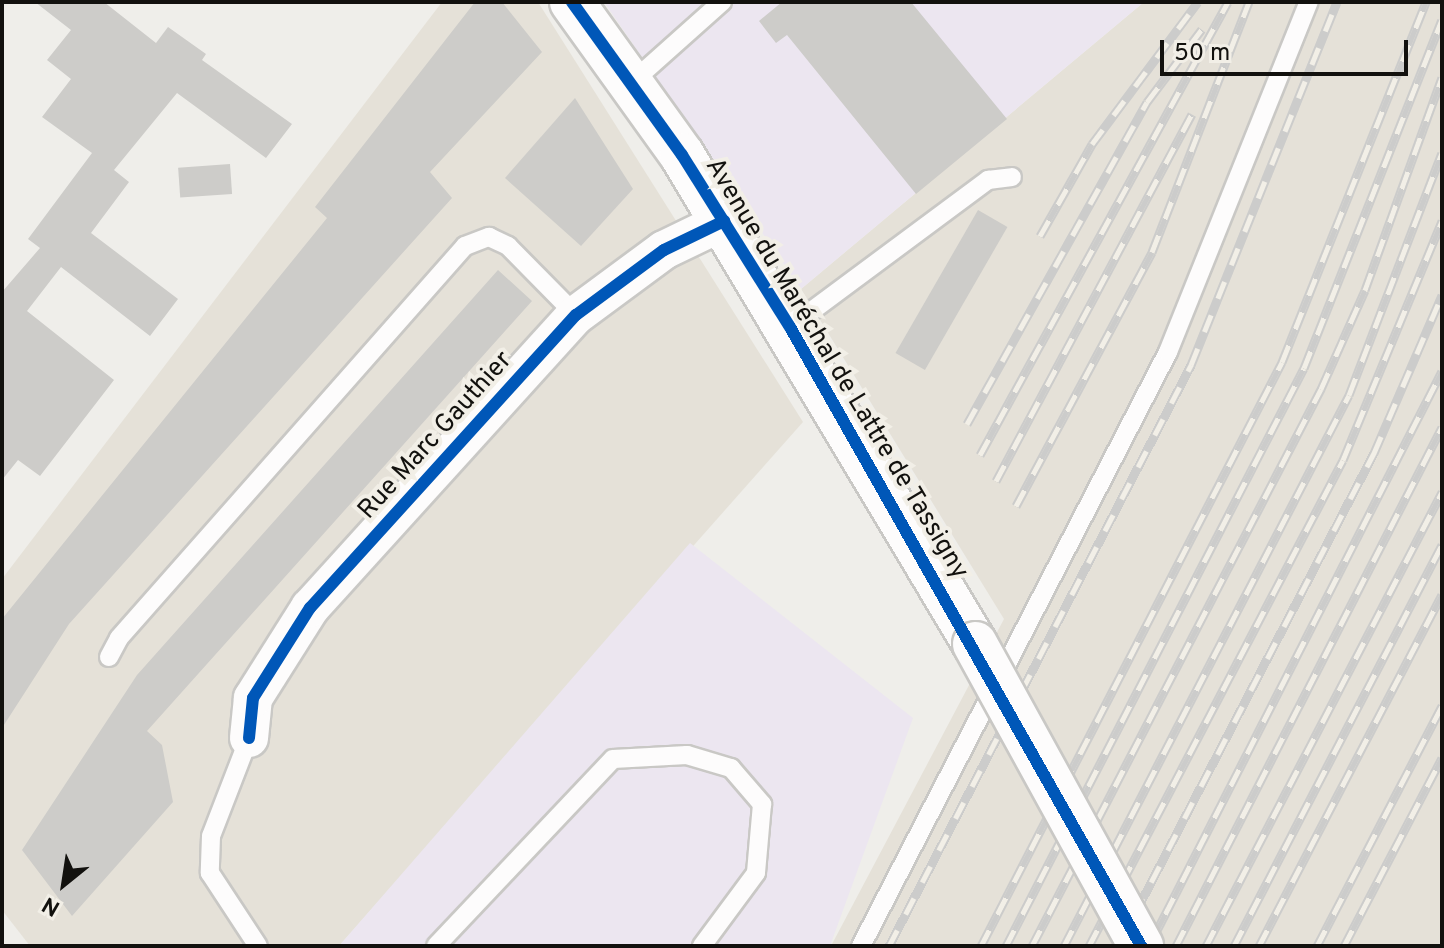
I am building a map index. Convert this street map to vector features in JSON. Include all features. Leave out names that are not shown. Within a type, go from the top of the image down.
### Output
[{"type":"street","name":"Avenue du Maréchal de Lattre de Tassigny","points":[[572,2],[724,221],[790,327],[975,644],[1141,946]]},
{"type":"street","name":"Rue Marc Gauthier","points":[[249,738],[253,698],[310,608],[576,315],[664,250],[724,221]]},
{"type":"lane","points":[[631,83],[722,2]]},
{"type":"lane","points":[[861,946],[1168,352],[1309,2]]},
{"type":"lane","points":[[790,327],[988,180],[1012,177]]},
{"type":"lane","points":[[109,657],[119,638],[465,246],[489,237],[508,246],[576,315]]},
{"type":"lane","points":[[249,738],[211,836],[210,873],[258,946]]},
{"type":"lane","points":[[436,946],[613,759],[687,755],[731,768],[762,804],[756,873],[702,946]]},
{"type":"shaded area","points":[[442,2],[538,2],[803,422],[339,946],[30,946],[2,910],[2,579]]},
{"type":"shaded area","points":[[604,2],[1144,2],[801,289]]},
{"type":"shaded area","points":[[1144,2],[1442,2],[1442,946],[831,946],[1004,619],[801,289]]},
{"type":"shaded area","points":[[690,543],[913,718],[830,946],[339,946]]},
{"type":"building","points":[[35,2],[104,2],[156,43],[168,27],[206,54],[202,60],[292,124],[266,158],[177,93],[114,170],[129,182],[91,233],[178,299],[150,336],[61,267],[27,311],[114,380],[40,476],[18,460],[2,480],[2,292],[40,248],[28,239],[92,153],[42,117],[71,79],[47,60],[71,30]]},
{"type":"building","points":[[475,2],[502,2],[542,52],[430,172],[452,198],[69,624],[2,728],[2,619],[327,218],[315,207]]},
{"type":"building","points":[[782,2],[911,2],[1007,119],[916,194],[787,35],[776,43],[759,21]]},
{"type":"building","points":[[575,98],[633,189],[581,246],[505,178]]},
{"type":"building","points":[[230,164],[232,194],[180,198],[178,168]]},
{"type":"building","points":[[978,210],[1007,227],[925,370],[896,353]]},
{"type":"building","points":[[498,270],[532,301],[147,731],[162,745],[173,802],[72,916],[22,850],[137,675]]},
{"type":"railway","points":[[1040,236],[1092,144],[1198,2]]},
{"type":"railway","points":[[980,455],[1228,2]]},
{"type":"railway","points":[[1016,506],[1152,252],[1249,2]]},
{"type":"railway","points":[[889,946],[1191,365],[1337,2]]},
{"type":"railway","points":[[981,946],[1282,362],[1426,2]]},
{"type":"railway","points":[[1006,946],[1304,368],[1442,20]]},
{"type":"railway","points":[[967,424],[1147,102],[1202,29]]},
{"type":"railway","points":[[1032,946],[1321,389],[1365,290],[1442,77]]},
{"type":"railway","points":[[996,481],[1192,114]]},
{"type":"railway","points":[[1064,946],[1349,395],[1442,153]]},
{"type":"railway","points":[[1089,946],[1343,460],[1442,221]]},
{"type":"railway","points":[[1118,946],[1374,453],[1442,295]]},
{"type":"railway","points":[[1149,946],[1442,371]]},
{"type":"railway","points":[[1176,946],[1442,427]]},
{"type":"railway","points":[[1206,946],[1442,492]]},
{"type":"railway","points":[[1234,946],[1442,545]]},
{"type":"railway","points":[[1259,946],[1442,595]]},
{"type":"railway","points":[[1317,946],[1442,706]]},
{"type":"railway","points":[[1344,946],[1442,758]]},
{"type":"cycle path","points":[[572,2],[682,155],[790,327],[1141,946]]},
{"type":"cycle path","points":[[249,738],[253,698],[310,608],[576,315],[664,250],[724,221]]}]
